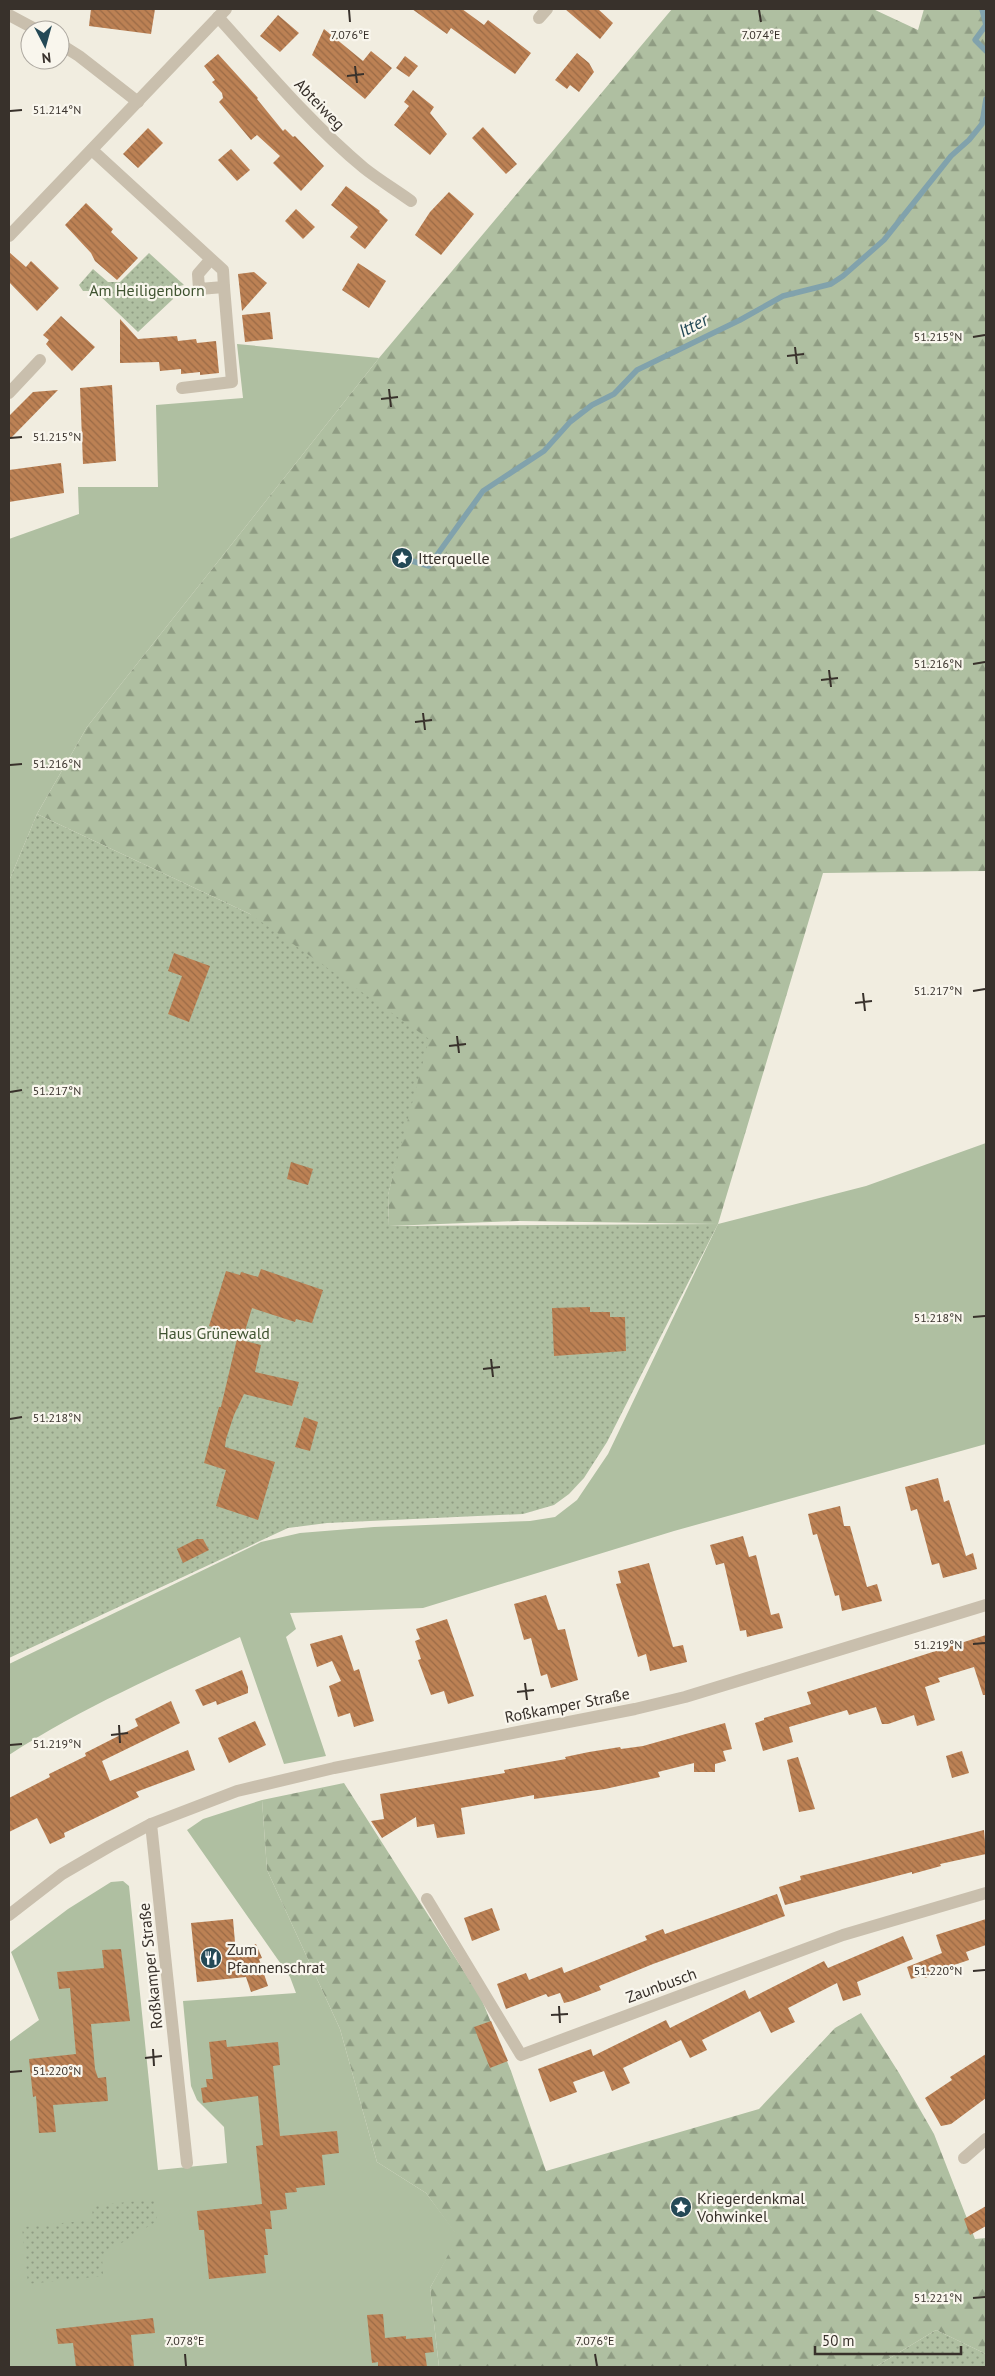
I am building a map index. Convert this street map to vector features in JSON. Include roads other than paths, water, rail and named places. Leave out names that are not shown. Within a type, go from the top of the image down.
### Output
[{"type":"street","name":"Abteiweg","points":[[9,236],[222,13],[301,109],[366,170],[411,201]]},
{"type":"street","points":[[70,50],[138,102]]},
{"type":"street","points":[[92,150],[223,270],[232,382],[182,388]]},
{"type":"street","points":[[211,259],[198,274],[198,289],[224,287]]},
{"type":"street","points":[[9,393],[40,360]]},
{"type":"street","name":"Roßkamper Straße","points":[[9,1915],[62,1874],[151,1824],[237,1790],[334,1768],[635,1710],[685,1697],[986,1605]]},
{"type":"street","name":"Roßkamper Straße","points":[[151,1824],[187,2163]]},
{"type":"street","name":"Zaunbusch","points":[[427,1899],[521,2054],[843,1935],[986,1893]]},
{"type":"street","points":[[964,2158],[986,2139]]},
{"type":"waterway","name":"Itter","points":[[982,9],[986,25],[975,40],[986,51]]},
{"type":"waterway","name":"Itter","points":[[402,558],[429,566],[483,491],[544,451],[570,422],[592,405],[614,394],[637,370],[740,320],[783,296],[831,284],[843,276],[884,240],[951,156],[969,140],[982,124],[986,99]]},
{"type":"place","name":"Itterquelle","points":[[402,558]]},
{"type":"place","name":"Zum Pfannenschrat","points":[[211,1958]]},
{"type":"place","name":"Kriegerdenkmal Vohwinkel","points":[[681,2207]]},
{"type":"park label","name":"Am Heiligenborn","points":[[147,290]]},
{"type":"park label","name":"Haus Grünewald","points":[[214,1333]]}]
